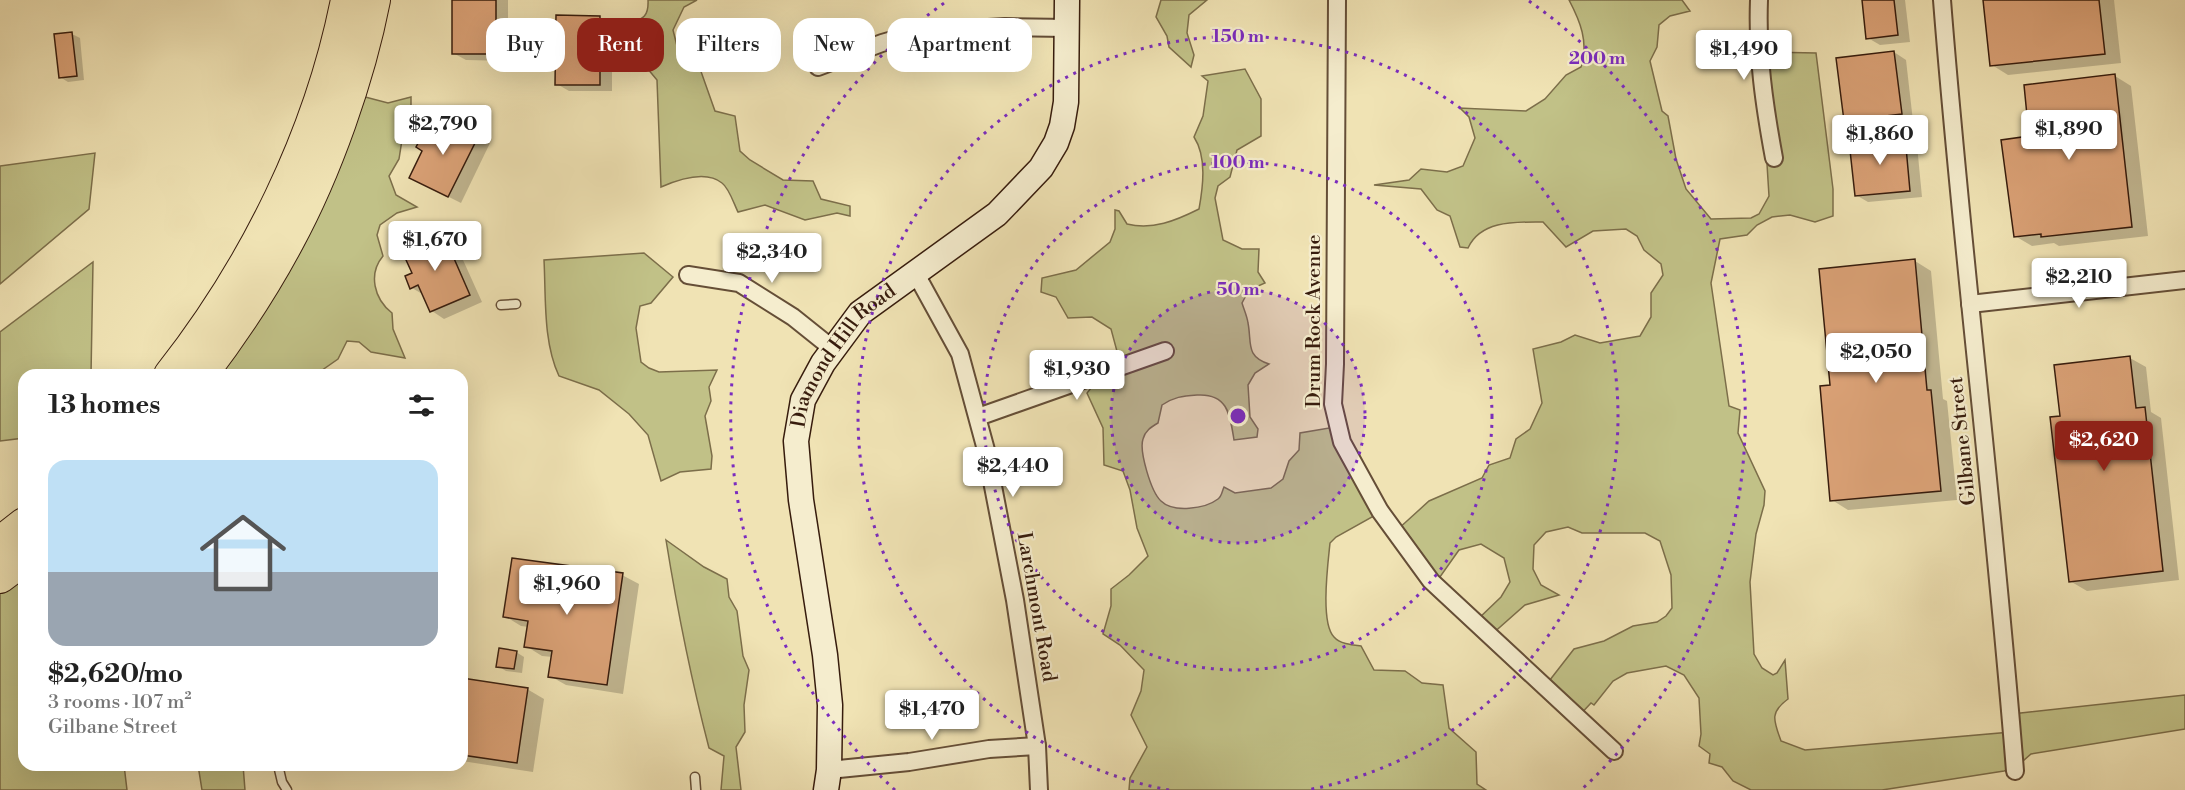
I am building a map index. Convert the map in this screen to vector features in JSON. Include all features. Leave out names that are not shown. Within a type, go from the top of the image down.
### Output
[{"type":"highway","points":[[175,369],[223,304],[249,259],[274,208],[310,129],[332,63],[347,0]]},
{"type":"highway","points":[[205,369],[256,296],[289,240],[313,189],[352,86],[374,0]]},
{"type":"highway","points":[[0,543],[18,529]]},
{"type":"highway","points":[[0,577],[18,564]]},
{"type":"street","name":"Diamond Hill Road","points":[[827,780],[830,705],[822,634],[801,500],[796,441],[803,400],[823,363],[860,313],[997,214],[1041,168],[1056,143],[1062,126],[1066,102],[1067,0]]},
{"type":"street","name":"Drum Rock Avenue","points":[[1337,0],[1333,404],[1342,441],[1380,511],[1431,581],[1614,751]]},
{"type":"street","points":[[1759,0],[1758,36],[1762,95],[1774,158]]},
{"type":"street","name":"Gilbane Street","points":[[1942,0],[1953,138],[2006,658],[2015,771]]},
{"type":"street","points":[[875,46],[920,32],[1005,27],[1067,28]]},
{"type":"street","name":"Larchmont Road","points":[[916,274],[960,354],[986,450],[1015,600],[1037,746],[1039,790]]},
{"type":"street","points":[[688,275],[739,283],[792,317],[833,349]]},
{"type":"street","points":[[1970,304],[2185,280]]},
{"type":"street","points":[[978,417],[1165,351]]},
{"type":"street","points":[[827,780],[989,748],[1037,746]]},
{"type":"lane","points":[[501,305],[516,304]]},
{"type":"lane","points":[[279,771],[287,790]]},
{"type":"lane","points":[[695,777],[696,790]]},
{"type":"green space","points":[[648,0],[697,0],[684,7],[679,18],[676,18],[673,30],[676,42],[676,72],[701,72],[715,111],[735,116],[740,151],[750,160],[783,180],[813,181],[821,199],[850,206],[850,216],[837,213],[805,220],[765,205],[738,212],[725,185],[708,177],[683,179],[661,187],[657,80],[650,72],[664,72],[664,18],[643,18]]},
{"type":"green space","points":[[1161,0],[1207,0],[1189,15],[1187,33],[1194,55],[1191,67],[1169,47],[1167,36],[1156,17]]},
{"type":"green space","points":[[1569,0],[1682,0],[1690,11],[1670,16],[1659,25],[1657,47],[1650,61],[1662,111],[1668,116],[1676,159],[1686,189],[1711,219],[1751,218],[1759,214],[1769,196],[1760,52],[1816,53],[1833,189],[1833,216],[1815,222],[1790,215],[1772,217],[1757,225],[1747,235],[1720,239],[1711,283],[1729,406],[1740,410],[1738,433],[1765,491],[1764,505],[1756,534],[1750,582],[1754,654],[1762,668],[1773,675],[1777,673],[1785,660],[1788,699],[1778,709],[1775,718],[1781,741],[1805,750],[2011,732],[2012,714],[2185,695],[2185,729],[2031,754],[2015,768],[2004,771],[1882,790],[1751,790],[1733,781],[1722,767],[1709,763],[1710,754],[1699,746],[1701,734],[1699,698],[1684,675],[1666,666],[1627,673],[1613,681],[1594,705],[1591,703],[1577,718],[1546,685],[1574,649],[1604,641],[1633,626],[1657,622],[1666,616],[1672,608],[1671,575],[1660,541],[1645,533],[1582,533],[1568,527],[1546,532],[1534,545],[1533,569],[1541,585],[1559,595],[1525,605],[1491,635],[1476,621],[1501,597],[1510,582],[1504,558],[1481,544],[1459,550],[1435,584],[1397,530],[1429,501],[1482,478],[1489,465],[1510,458],[1516,439],[1530,429],[1542,403],[1533,349],[1561,342],[1575,335],[1600,343],[1640,336],[1651,317],[1651,293],[1663,275],[1661,264],[1644,250],[1637,236],[1626,229],[1593,231],[1566,247],[1543,222],[1500,224],[1481,232],[1468,248],[1460,247],[1450,216],[1437,210],[1421,189],[1374,185],[1409,180],[1421,169],[1447,172],[1463,166],[1475,138],[1469,117],[1460,108],[1526,111],[1545,99],[1566,75],[1581,67],[1584,40],[1577,16]]},
{"type":"green space","points":[[1245,69],[1261,99],[1261,136],[1237,150],[1230,177],[1218,186],[1215,198],[1223,240],[1242,249],[1259,249],[1258,272],[1265,283],[1249,290],[1242,303],[1248,320],[1253,353],[1261,361],[1269,364],[1255,373],[1248,385],[1250,417],[1258,429],[1257,437],[1234,440],[1226,407],[1215,398],[1197,395],[1174,399],[1162,405],[1158,423],[1145,434],[1143,439],[1144,462],[1150,481],[1161,501],[1166,505],[1181,508],[1197,507],[1212,502],[1219,498],[1224,487],[1235,493],[1271,488],[1283,479],[1289,461],[1299,450],[1300,433],[1335,427],[1381,512],[1336,537],[1330,543],[1326,606],[1330,630],[1339,641],[1361,646],[1374,670],[1405,671],[1422,683],[1443,685],[1449,728],[1476,752],[1477,784],[1486,790],[1129,790],[1130,778],[1147,747],[1131,715],[1141,691],[1144,670],[1120,645],[1103,634],[1111,606],[1111,589],[1148,556],[1137,528],[1130,490],[1123,471],[1104,465],[1103,428],[1087,393],[1118,355],[1111,329],[1092,317],[1068,318],[1056,297],[1041,292],[1042,278],[1076,270],[1110,242],[1115,229],[1115,210],[1119,211],[1127,224],[1146,226],[1173,221],[1199,209],[1203,182],[1202,163],[1194,137],[1203,116],[1208,81],[1202,76]]},
{"type":"green space","points":[[350,93],[388,103],[411,97],[411,120],[402,140],[399,159],[389,176],[396,195],[417,207],[397,213],[380,225],[377,235],[383,256],[378,263],[375,278],[377,294],[392,313],[393,329],[405,358],[371,352],[359,342],[347,341],[338,359],[324,369],[203,369]]},
{"type":"green space","points":[[95,153],[89,209],[0,284],[0,166]]},
{"type":"green space","points":[[644,253],[673,277],[651,303],[640,306],[636,328],[641,362],[659,372],[717,370],[709,387],[711,401],[705,416],[712,456],[711,469],[680,472],[661,481],[648,435],[629,414],[599,390],[559,376],[550,349],[546,319],[544,260]]},
{"type":"green space","points":[[93,262],[91,369],[18,369],[18,439],[0,441],[0,332]]},
{"type":"green space","points":[[666,540],[704,567],[727,579],[729,597],[737,611],[743,656],[749,670],[744,705],[745,732],[736,747],[741,790],[721,790],[724,756],[709,748],[685,644]]},
{"type":"green space","points":[[18,561],[18,771],[125,771],[127,790],[0,790],[0,576]]},
{"type":"green space","points":[[199,771],[243,771],[245,790],[202,790]]},
{"type":"building","points":[[452,0],[496,0],[496,18],[486,18],[486,54],[452,54]]},
{"type":"building","points":[[1862,0],[1894,0],[1898,35],[1866,39]]},
{"type":"building","points":[[1983,0],[2099,0],[2105,54],[1990,66]]},
{"type":"building","points":[[556,15],[600,16],[600,18],[577,18],[577,72],[600,72],[600,85],[555,85],[555,72],[565,72],[565,18],[556,18]]},
{"type":"building","points":[[72,32],[77,76],[59,78],[54,34]]},
{"type":"building","points":[[1894,51],[1902,114],[1844,121],[1836,58]]},
{"type":"building","points":[[2115,74],[2132,227],[2041,237],[2041,234],[2014,237],[2001,140],[2029,136],[2024,85]]},
{"type":"building","points":[[439,115],[479,135],[448,197],[409,178],[422,151],[416,147],[422,136],[427,139]]},
{"type":"building","points":[[1905,136],[1910,191],[1855,196],[1849,141]]},
{"type":"building","points":[[442,231],[470,295],[430,312],[418,285],[410,289],[405,276],[412,273],[401,249]]},
{"type":"building","points":[[1915,259],[1927,390],[1931,390],[1941,491],[1830,501],[1820,386],[1830,385],[1819,269]]},
{"type":"building","points":[[2130,356],[2136,408],[2145,407],[2163,571],[2069,582],[2050,417],[2060,416],[2054,365]]},
{"type":"building","points":[[512,558],[623,573],[607,685],[548,677],[552,651],[524,647],[528,621],[503,617]]},
{"type":"building","points":[[499,648],[517,651],[514,669],[496,667]]},
{"type":"building","points":[[468,679],[528,688],[517,763],[468,756]]}]
